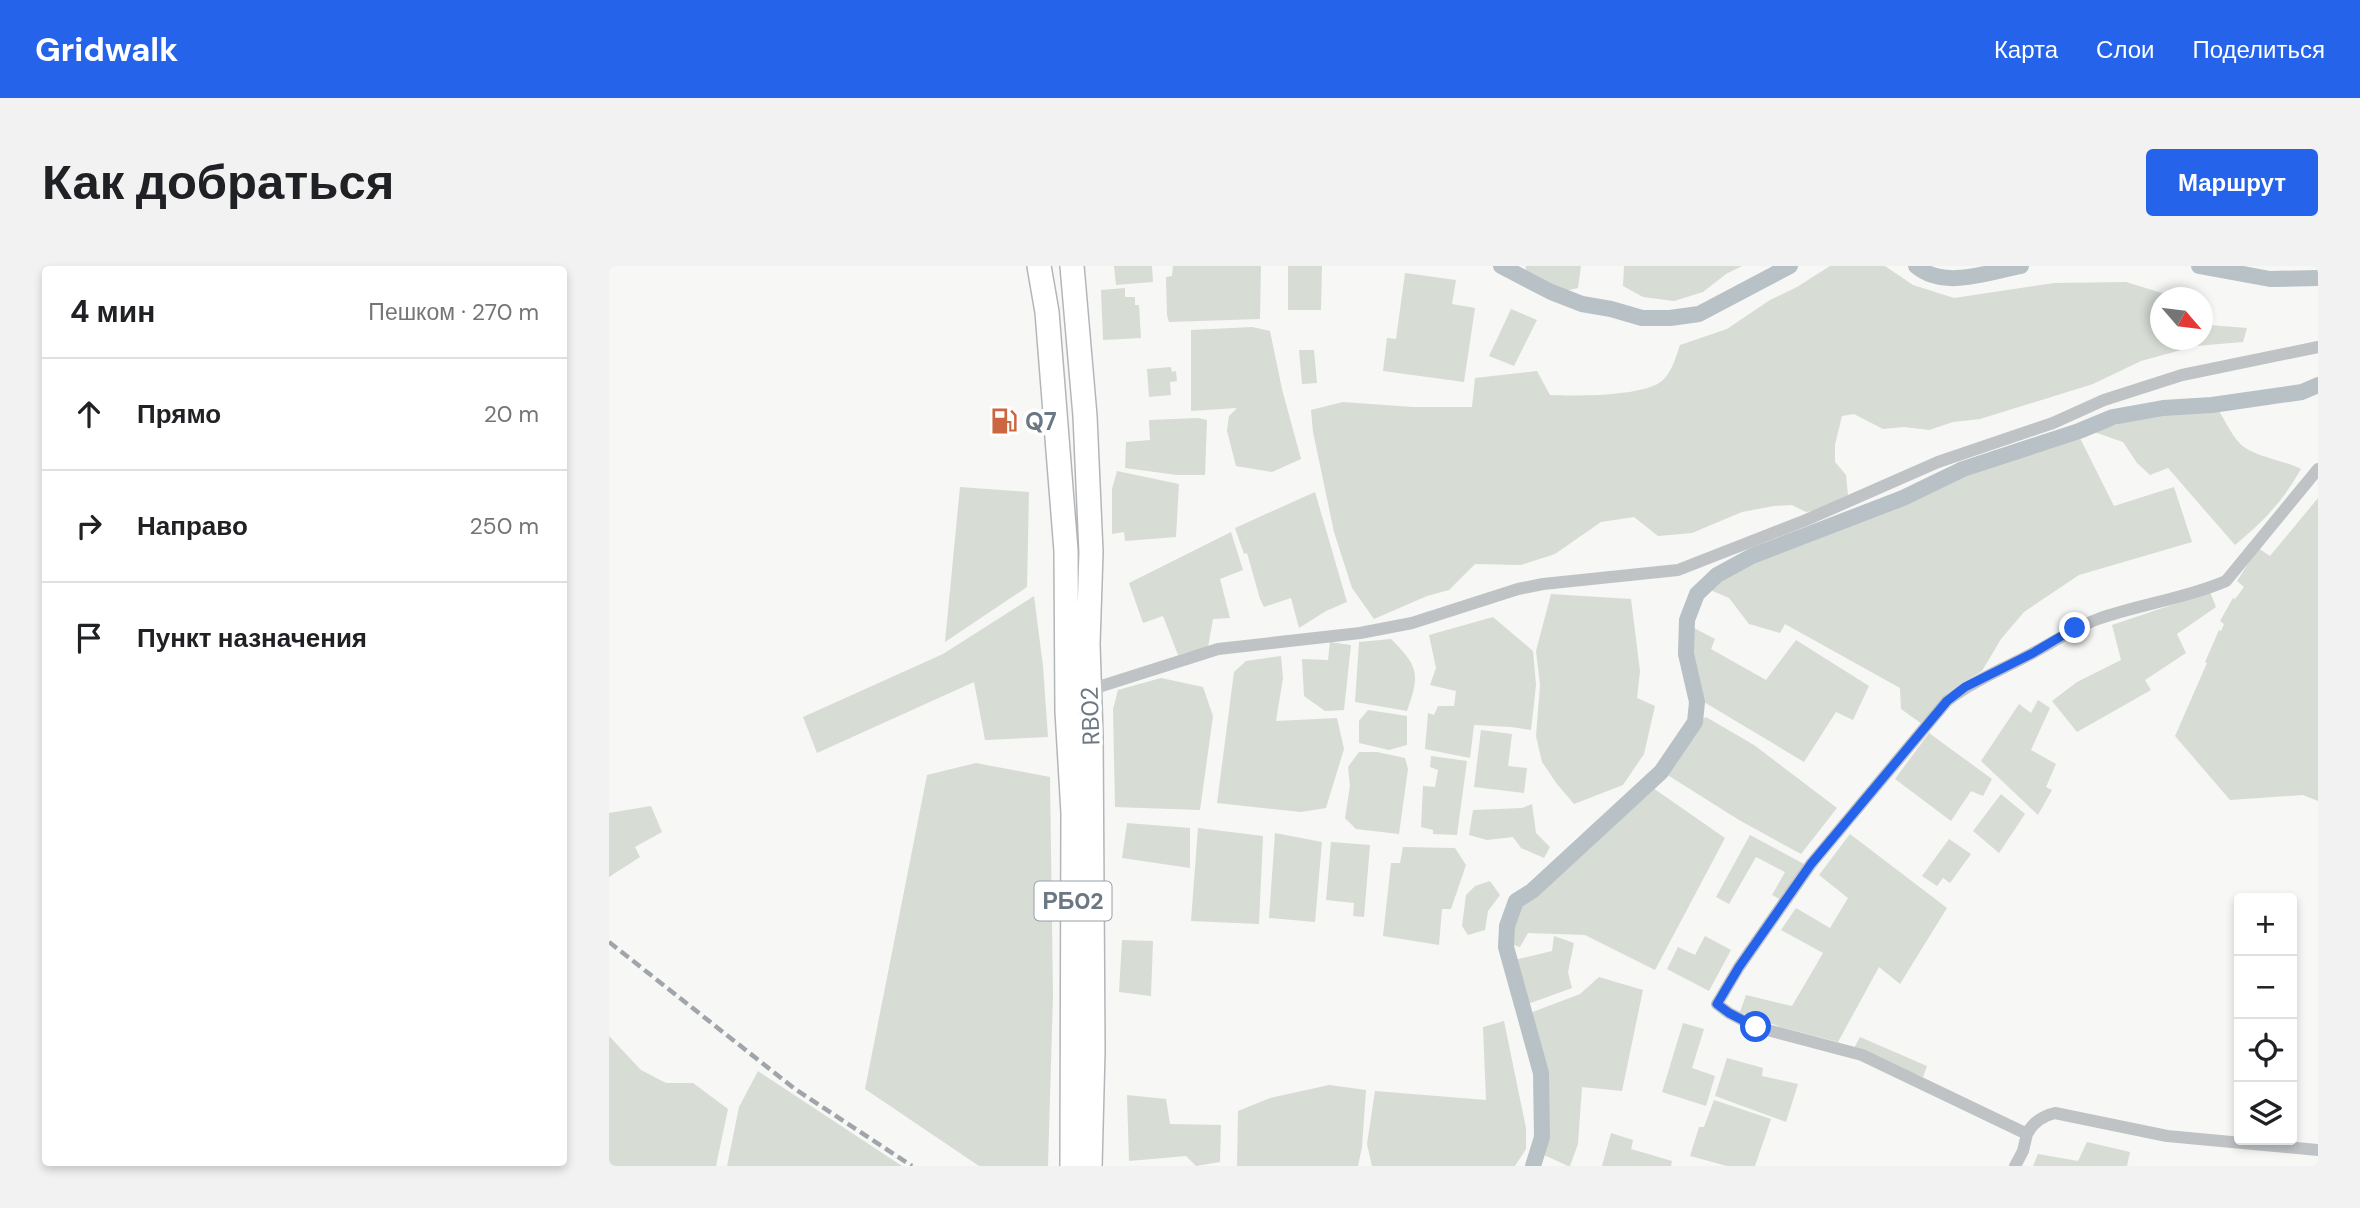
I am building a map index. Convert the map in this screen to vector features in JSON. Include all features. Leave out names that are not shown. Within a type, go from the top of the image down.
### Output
[{"type":"highway","name":"RB02","points":[[1039,266],[1047,312],[1057,417],[1066,551],[1068,751],[1073,813],[1072,1166]]},
{"type":"highway","name":"RB02","points":[[1072,266],[1085,416],[1090,525],[1093,1051],[1090,1166]]},
{"type":"street","points":[[1089,690],[1217,649],[1360,633],[1412,623],[1518,589],[1543,584],[1678,570],[1806,520],[1938,462],[2053,423],[2104,400],[2182,375],[2318,346]]},
{"type":"street","points":[[2028,1134],[1862,1055],[1756,1027],[1717,1004],[1739,967],[1811,864],[1947,701],[1965,687],[2033,653],[2075,628],[2099,618],[2194,593],[2226,580],[2318,469]]},
{"type":"street","points":[[2015,1166],[2031,1126],[2043,1116],[2055,1113],[2167,1136],[2318,1150]]},
{"type":"shaded area","points":[[1114,266],[1152,266],[1153,282],[1116,285]]},
{"type":"shaded area","points":[[1173,266],[1261,266],[1260,319],[1169,322],[1166,277],[1172,276]]},
{"type":"shaded area","points":[[1288,266],[1322,266],[1321,310],[1288,310]]},
{"type":"shaded area","points":[[1526,266],[1581,266],[1578,288],[1560,292],[1525,272]]},
{"type":"shaded area","points":[[1624,266],[1742,266],[1726,274],[1703,292],[1674,301],[1643,297],[1623,286]]},
{"type":"shaded area","points":[[1830,266],[1885,266],[1913,285],[1954,298],[2054,283],[2126,282],[2150,289],[2150,350],[2181,350],[2141,361],[2093,384],[1980,419],[1953,422],[1929,430],[1904,427],[1883,429],[1854,414],[1842,416],[1835,445],[1835,462],[1846,475],[1848,495],[1819,510],[1806,512],[1792,505],[1774,506],[1742,512],[1692,533],[1658,536],[1634,517],[1601,522],[1555,554],[1521,565],[1475,564],[1449,590],[1427,596],[1374,619],[1352,588],[1334,532],[1313,432],[1311,410],[1343,402],[1412,407],[1472,407],[1475,378],[1537,371],[1550,395],[1609,394],[1641,390],[1663,380],[1680,345],[1727,329],[1770,300]]},
{"type":"shaded area","points":[[1405,273],[1456,280],[1452,304],[1475,308],[1464,382],[1383,371],[1387,338],[1396,339]]},
{"type":"shaded area","points":[[1125,288],[1125,297],[1135,297],[1135,305],[1139,305],[1141,338],[1103,340],[1101,290]]},
{"type":"shaded area","points":[[1511,309],[1537,320],[1514,366],[1489,356]]},
{"type":"shaded area","points":[[2213,325],[2247,328],[2243,342],[2213,345]]},
{"type":"shaded area","points":[[1252,327],[1270,331],[1301,459],[1272,472],[1236,466],[1227,431],[1229,416],[1237,408],[1191,411],[1191,330]]},
{"type":"shaded area","points":[[1299,350],[1314,350],[1317,383],[1302,384]]},
{"type":"shaded area","points":[[1171,367],[1172,372],[1176,371],[1177,381],[1170,382],[1171,395],[1149,397],[1147,369]]},
{"type":"shaded area","points":[[2180,411],[2219,411],[2244,447],[2301,469],[2272,510],[2235,545],[2168,468],[2150,475],[2137,463],[2123,442],[2094,432],[2137,418]]},
{"type":"shaded area","points":[[1149,420],[1207,420],[1205,475],[1177,475],[1125,468],[1126,442],[1150,440]]},
{"type":"shaded area","points":[[2079,436],[2114,506],[2174,487],[2192,542],[2079,575],[2024,612],[2001,639],[1982,671],[1947,693],[1922,724],[1901,709],[1900,688],[1785,624],[1780,633],[1749,624],[1729,598],[1708,589],[1720,577],[1755,559],[1904,502],[1965,474]]},
{"type":"shaded area","points":[[1117,471],[1179,484],[1176,537],[1125,541],[1124,532],[1112,534],[1112,489]]},
{"type":"shaded area","points":[[960,487],[1029,492],[1027,587],[945,642]]},
{"type":"shaded area","points":[[1315,492],[1347,602],[1299,628],[1291,598],[1264,607],[1247,553],[1244,554],[1235,528]]},
{"type":"shaded area","points":[[2318,498],[2318,801],[2303,795],[2230,800],[2175,736],[2219,630],[2221,631],[2224,624],[2220,621],[2233,598],[2235,599],[2244,587],[2237,581],[2258,548],[2270,556]]},
{"type":"shaded area","points":[[1231,532],[1243,570],[1220,579],[1230,618],[1213,619],[1208,647],[1178,655],[1163,616],[1143,623],[1129,583]]},
{"type":"shaded area","points":[[2210,592],[2216,607],[2177,634],[2186,653],[2145,680],[2151,690],[2077,732],[2052,701],[2077,682],[2121,660],[2112,625]]},
{"type":"shaded area","points":[[1551,594],[1631,599],[1640,671],[1637,698],[1655,706],[1644,754],[1623,785],[1574,804],[1542,762],[1536,736],[1540,685],[1536,651]]},
{"type":"shaded area","points":[[1034,596],[1048,737],[985,740],[974,682],[817,753],[803,717],[943,654]]},
{"type":"shaded area","points":[[1493,617],[1533,651],[1536,685],[1531,730],[1474,725],[1470,758],[1425,749],[1428,713],[1434,715],[1438,706],[1454,706],[1456,691],[1430,685],[1436,668],[1429,635]]},
{"type":"shaded area","points":[[1694,628],[1715,639],[1711,649],[1766,680],[1796,640],[1869,686],[1853,720],[1836,712],[1804,762],[1704,702],[1691,646]]},
{"type":"shaded area","points":[[1391,639],[1412,664],[1414,672],[1414,688],[1407,711],[1355,702],[1359,642]]},
{"type":"shaded area","points":[[1330,642],[1351,645],[1344,710],[1325,711],[1304,696],[1302,659],[1328,660]]},
{"type":"shaded area","points":[[1281,656],[1283,678],[1276,721],[1337,718],[1344,749],[1326,808],[1301,812],[1217,803],[1234,672],[1246,661]]},
{"type":"shaded area","points":[[1161,678],[1203,687],[1213,716],[1200,810],[1115,807],[1113,709],[1118,690]]},
{"type":"shaded area","points":[[2038,700],[2050,708],[2031,750],[2056,764],[2046,787],[2052,790],[2038,815],[1981,761],[2019,704],[2031,713]]},
{"type":"shaded area","points":[[1368,710],[1407,716],[1407,745],[1389,750],[1359,743],[1359,721]]},
{"type":"shaded area","points":[[1706,717],[1754,745],[1837,808],[1801,854],[1739,820],[1666,774],[1697,723]]},
{"type":"shaded area","points":[[1481,730],[1512,734],[1508,766],[1527,768],[1524,793],[1474,787]]},
{"type":"shaded area","points":[[1929,733],[1992,779],[1983,796],[1971,791],[1951,821],[1895,779]]},
{"type":"shaded area","points":[[1359,752],[1377,752],[1405,758],[1408,769],[1399,834],[1356,829],[1345,818],[1350,786],[1348,767]]},
{"type":"shaded area","points":[[1431,756],[1467,761],[1457,835],[1433,834],[1433,830],[1421,827],[1423,786],[1435,787],[1438,770],[1430,767]]},
{"type":"shaded area","points":[[976,763],[1050,777],[1053,995],[1048,1166],[979,1166],[865,1089],[927,775]]},
{"type":"shaded area","points":[[1653,788],[1725,838],[1655,970],[1585,935],[1528,933],[1520,947],[1511,944],[1509,927],[1517,903],[1533,893],[1632,803]]},
{"type":"shaded area","points":[[2001,794],[2025,814],[1999,853],[1973,831]]},
{"type":"shaded area","points":[[1532,804],[1536,833],[1550,847],[1544,858],[1521,848],[1513,837],[1487,840],[1469,835],[1473,810],[1522,808]]},
{"type":"shaded area","points":[[651,806],[662,832],[635,847],[640,857],[609,877],[609,813]]},
{"type":"shaded area","points":[[1127,823],[1190,828],[1190,868],[1122,858]]},
{"type":"shaded area","points":[[1198,828],[1263,836],[1259,924],[1191,921]]},
{"type":"shaded area","points":[[1275,833],[1322,842],[1315,922],[1269,918]]},
{"type":"shaded area","points":[[1850,834],[1947,908],[1900,984],[1879,967],[1838,1042],[1781,1027],[1740,1012],[1746,995],[1792,1006],[1823,953],[1781,930],[1796,908],[1830,928],[1848,898],[1819,875]]},
{"type":"shaded area","points":[[1750,835],[1804,864],[1783,901],[1772,895],[1785,872],[1756,857],[1729,904],[1716,897]]},
{"type":"shaded area","points":[[1949,839],[1971,854],[1950,883],[1943,878],[1937,886],[1922,876]]},
{"type":"shaded area","points":[[1331,842],[1370,845],[1364,917],[1353,916],[1354,903],[1326,900]]},
{"type":"shaded area","points":[[1403,847],[1455,848],[1466,865],[1451,909],[1442,909],[1439,945],[1383,936],[1391,863],[1400,863]]},
{"type":"shaded area","points":[[1490,881],[1500,895],[1488,911],[1485,930],[1468,935],[1462,926],[1466,895],[1475,886]]},
{"type":"shaded area","points":[[1554,936],[1574,943],[1568,972],[1572,988],[1525,1005],[1514,960],[1552,951]]},
{"type":"shaded area","points":[[1705,936],[1731,950],[1709,991],[1667,969],[1678,947],[1695,955]]},
{"type":"shaded area","points":[[1122,940],[1153,941],[1151,996],[1119,992]]},
{"type":"shaded area","points":[[1599,977],[1643,990],[1622,1091],[1582,1087],[1578,1144],[1568,1166],[1542,1154],[1546,1117],[1545,1083],[1530,1013],[1580,994]]},
{"type":"shaded area","points":[[1504,1021],[1526,1128],[1526,1149],[1515,1166],[1372,1166],[1367,1144],[1375,1091],[1486,1100],[1483,1027]]},
{"type":"shaded area","points":[[1683,1023],[1704,1029],[1692,1068],[1715,1076],[1706,1106],[1662,1092]]},
{"type":"shaded area","points":[[609,1036],[641,1070],[666,1083],[693,1083],[728,1109],[716,1166],[609,1166]]},
{"type":"shaded area","points":[[1860,1037],[1927,1066],[1923,1077],[1853,1050]]},
{"type":"shaded area","points":[[1727,1058],[1763,1068],[1762,1076],[1798,1084],[1786,1122],[1715,1096]]},
{"type":"shaded area","points":[[758,1071],[902,1166],[727,1166],[739,1107]]},
{"type":"shaded area","points":[[1329,1085],[1366,1090],[1358,1166],[1237,1166],[1238,1111],[1270,1098]]},
{"type":"shaded area","points":[[1127,1095],[1166,1099],[1170,1124],[1221,1125],[1220,1162],[1196,1166],[1186,1156],[1129,1161]]},
{"type":"shaded area","points":[[1714,1100],[1771,1119],[1755,1166],[1727,1166],[1690,1156],[1699,1127],[1704,1127]]},
{"type":"shaded area","points":[[1611,1133],[1633,1140],[1631,1149],[1672,1161],[1671,1166],[1602,1166]]},
{"type":"shaded area","points":[[2087,1142],[2130,1152],[2127,1166],[2033,1166],[2038,1154],[2078,1161]]},
{"type":"waterway","points":[[1501,266],[1551,292],[1582,304],[1642,318],[1699,314],[1790,266]]},
{"type":"waterway","points":[[1916,266],[1927,273],[1953,278],[2021,266]]},
{"type":"waterway","points":[[2199,266],[2270,279],[2318,278]]},
{"type":"waterway","points":[[1533,1166],[1542,1137],[1541,1073],[1506,947],[1507,926],[1516,901],[1532,891],[1661,772],[1695,722],[1697,702],[1686,654],[1687,620],[1697,594],[1717,575],[1752,556],[1903,498],[1963,469],[2113,417],[2163,408],[2212,405],[2302,392],[2318,385]]},
{"type":"railway","points":[[609,942],[795,1089],[912,1166]]},
{"type":"place","name":"Q7","points":[[1004,421]]},
{"type":"route","points":[[1756,1027],[1717,1004],[1739,967],[1811,864],[1947,701],[1965,687],[2033,653],[2075,628]]}]
